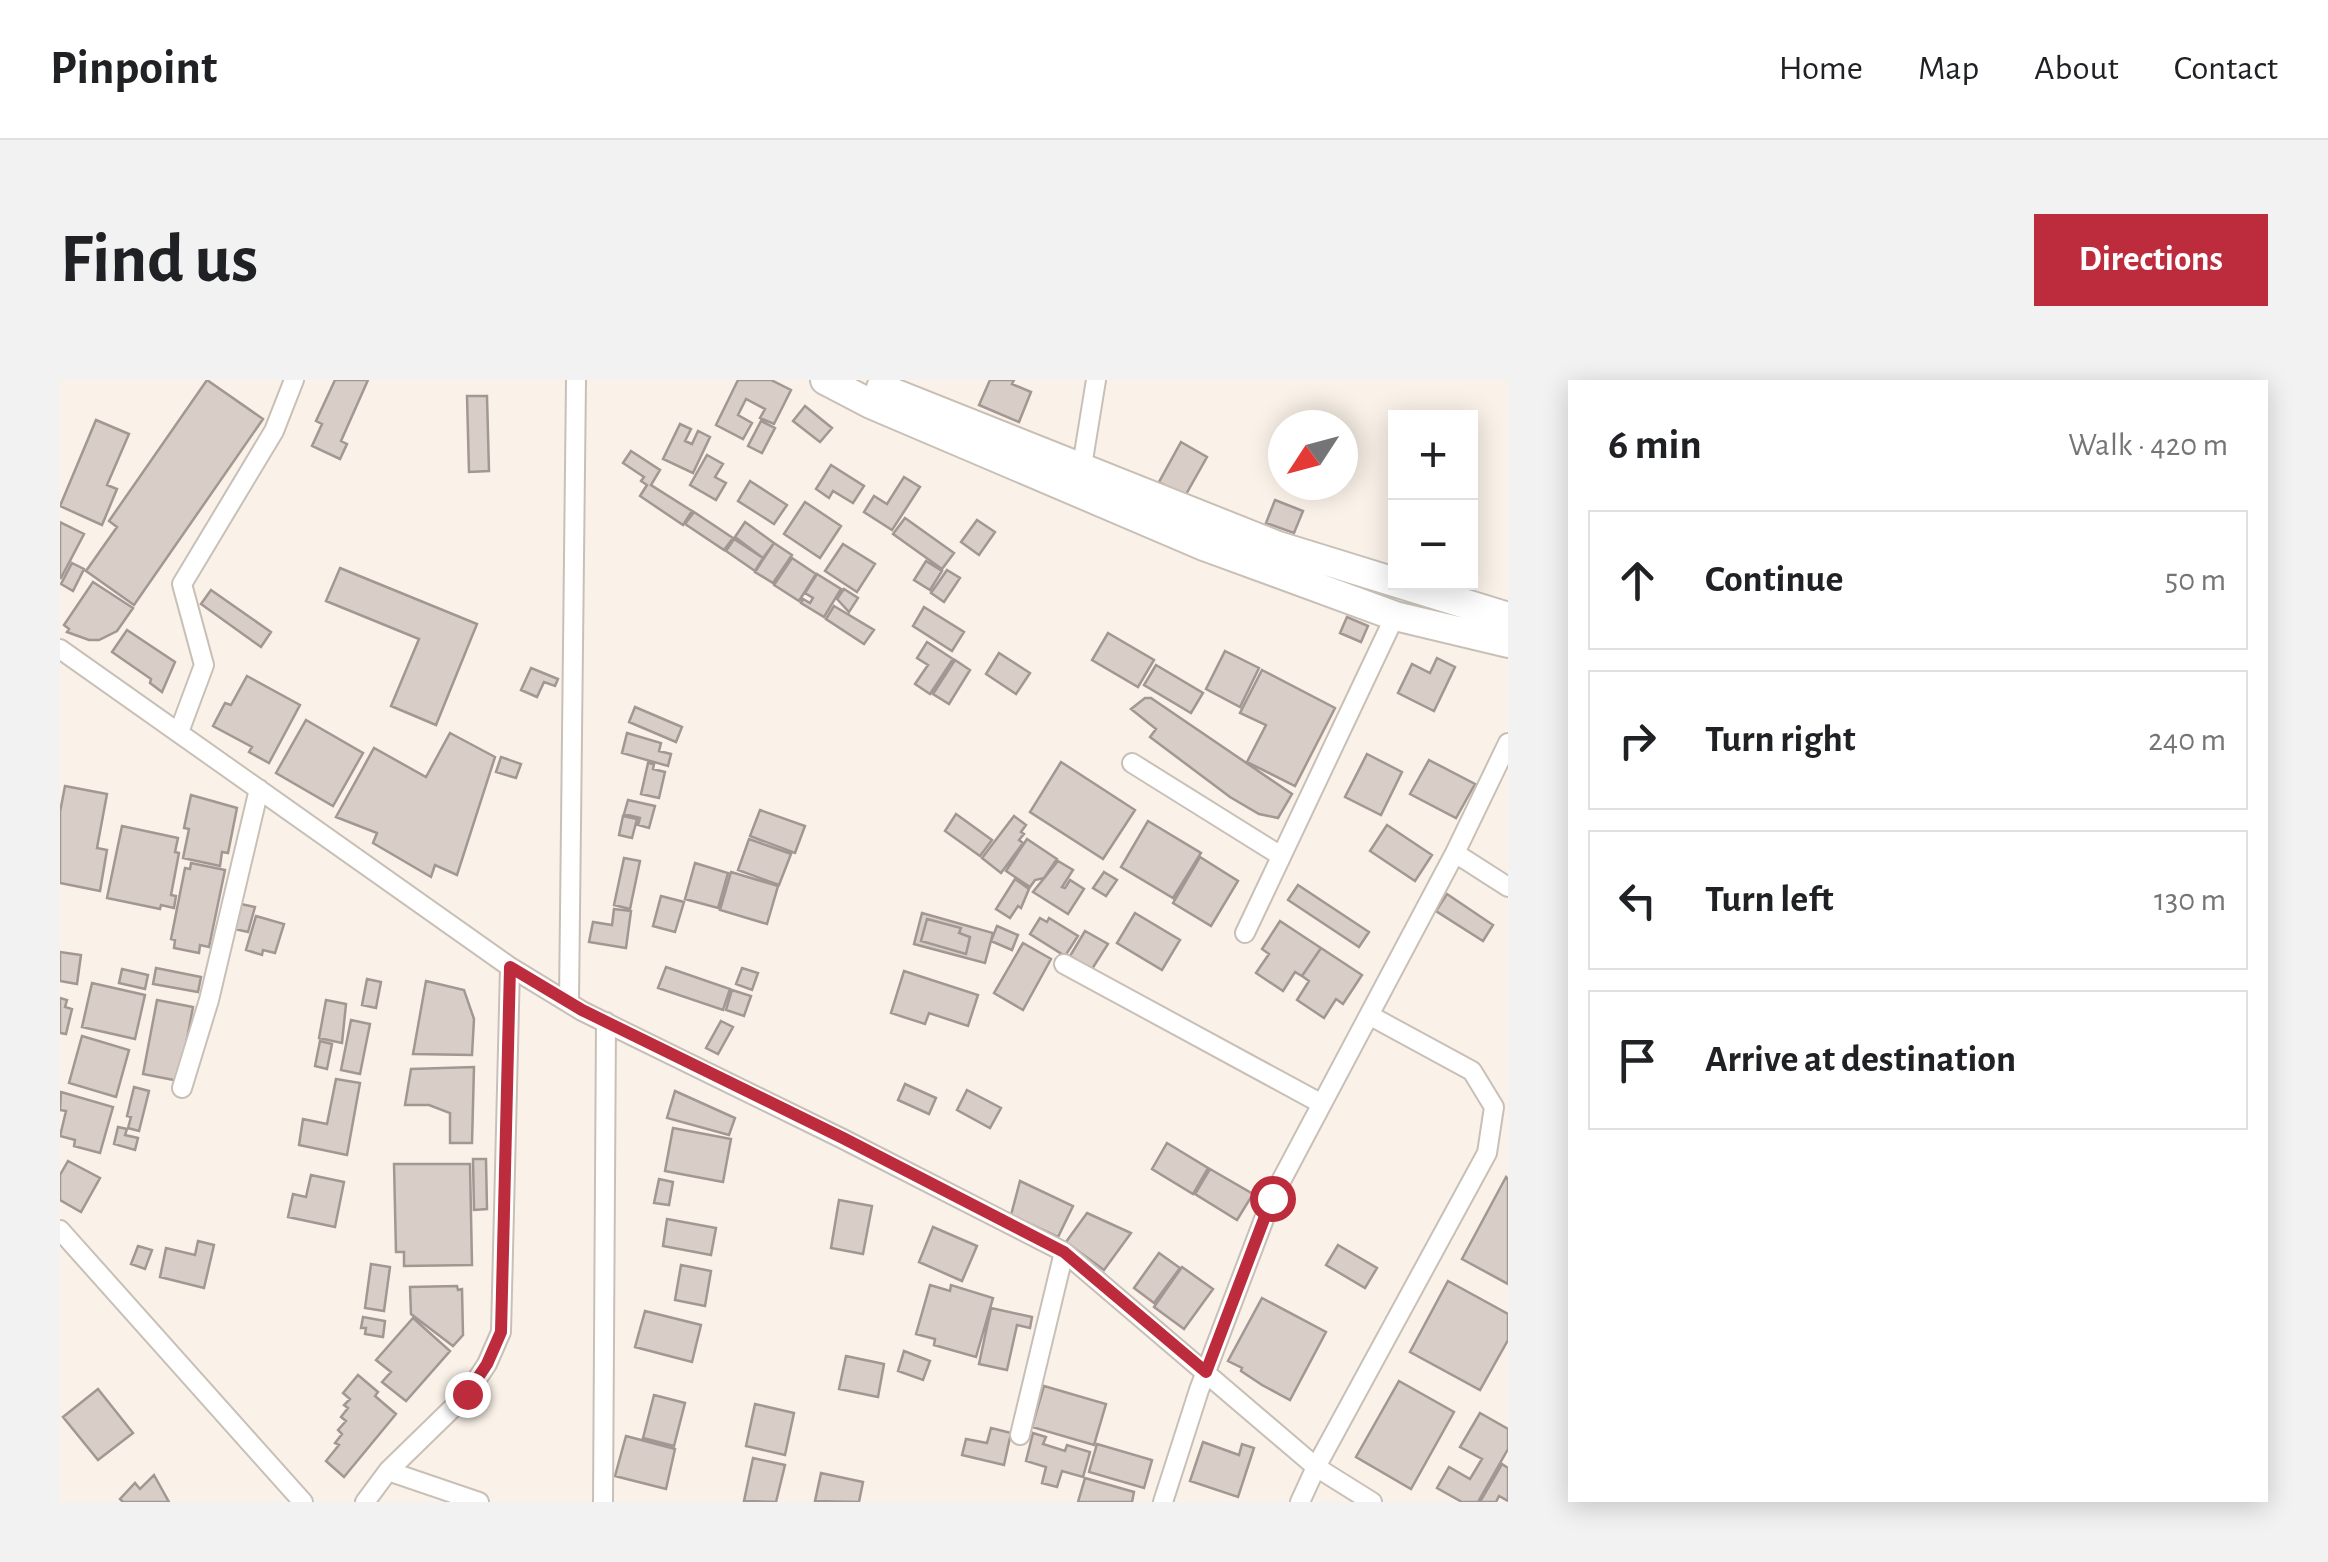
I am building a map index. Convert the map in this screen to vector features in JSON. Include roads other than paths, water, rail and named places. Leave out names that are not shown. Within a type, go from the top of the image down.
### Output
[{"type":"main road","points":[[825,380],[871,404],[1138,519],[1395,616],[1508,644]]},
{"type":"main road","points":[[859,380],[1278,546],[1508,617]]},
{"type":"street","points":[[179,732],[204,665],[182,584],[274,432],[294,380]]},
{"type":"street","points":[[569,1002],[576,380]]},
{"type":"street","points":[[1082,466],[1096,380]]},
{"type":"street","points":[[1245,932],[1395,616]]},
{"type":"street","points":[[60,649],[510,967],[606,1022],[1064,1252],[1316,1467],[1372,1502]]},
{"type":"street","points":[[1162,1502],[1272,1198],[1508,743]]},
{"type":"street","points":[[1132,763],[1281,856]]},
{"type":"street","points":[[182,1088],[209,1000],[259,789]]},
{"type":"street","points":[[1454,852],[1508,888]]},
{"type":"street","points":[[1064,964],[1322,1104]]},
{"type":"street","points":[[365,1502],[388,1471],[467,1394],[487,1364],[501,1332],[510,967]]},
{"type":"street","points":[[1300,1502],[1487,1153],[1494,1108],[1472,1072],[1369,1015]]},
{"type":"street","points":[[602,1502],[606,1022]]},
{"type":"street","points":[[60,1230],[303,1502]]},
{"type":"street","points":[[1020,1435],[1064,1252]]},
{"type":"street","points":[[388,1471],[479,1502]]}]
